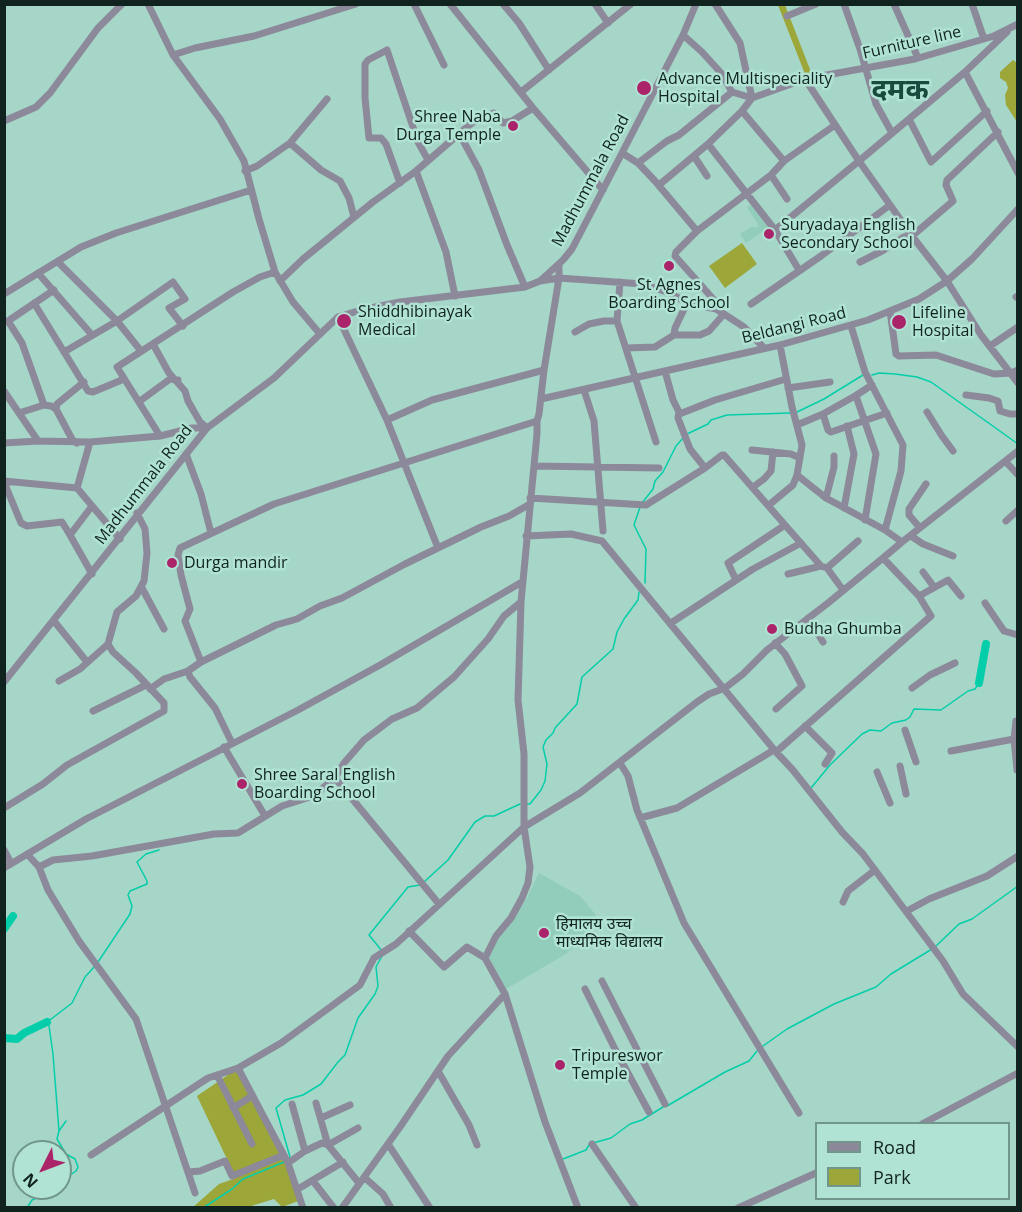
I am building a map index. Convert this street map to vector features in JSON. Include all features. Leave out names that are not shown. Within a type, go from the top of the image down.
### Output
[{"type":"street","points":[[4,121],[36,108],[50,93],[98,28],[122,4]]},
{"type":"street","points":[[148,4],[173,55],[220,119],[244,161],[275,272],[293,302],[320,334]]},
{"type":"street","points":[[173,55],[254,36],[356,4]]},
{"type":"street","points":[[414,4],[444,64]]},
{"type":"street","points":[[450,4],[533,108],[603,190]]},
{"type":"street","points":[[503,4],[519,22],[549,70]]},
{"type":"street","points":[[595,4],[608,23]]},
{"type":"street","points":[[521,92],[631,4]]},
{"type":"street","name":"Madhummala Road","points":[[4,682],[207,428],[274,378],[338,317],[400,302],[525,287],[540,281],[559,264],[572,249],[683,34],[696,4]]},
{"type":"street","points":[[715,4],[740,43],[752,98]]},
{"type":"street","points":[[787,16],[816,4]]},
{"type":"street","points":[[844,4],[880,114],[892,133]]},
{"type":"street","points":[[894,4],[918,58]]},
{"type":"street","points":[[972,4],[984,39]]},
{"type":"street","points":[[776,230],[965,72],[1015,26]]},
{"type":"street","name":"Furniture line","points":[[752,98],[807,78],[918,58],[984,39],[1015,26]]},
{"type":"street","points":[[683,34],[722,74],[732,92],[752,98]]},
{"type":"street","points":[[400,183],[386,144],[381,138],[369,138],[365,98],[365,64],[387,50],[418,142],[428,160]]},
{"type":"street","points":[[965,72],[998,132],[1017,173]]},
{"type":"street","points":[[807,78],[859,161],[947,281],[981,335],[1014,372],[1017,382]]},
{"type":"street","points":[[638,163],[667,141],[679,135],[732,92]]},
{"type":"street","points":[[659,185],[708,144],[752,98]]},
{"type":"street","points":[[245,171],[257,166],[290,143],[327,99]]},
{"type":"street","points":[[280,281],[303,259],[354,217],[416,171],[459,133],[494,112],[503,123],[512,121],[533,108]]},
{"type":"street","points":[[741,111],[784,161]]},
{"type":"street","points":[[909,119],[931,162],[987,111]]},
{"type":"street","points":[[716,309],[715,301],[675,256],[676,252],[697,231],[771,175],[784,161],[835,125]]},
{"type":"street","points":[[860,262],[904,237],[912,236],[953,201],[946,185],[947,180],[998,132]]},
{"type":"street","points":[[459,133],[479,170],[525,287]]},
{"type":"street","points":[[290,143],[321,170],[340,181],[349,198],[354,217]]},
{"type":"street","points":[[708,144],[776,230],[799,270]]},
{"type":"street","points":[[622,153],[638,163],[697,231]]},
{"type":"street","points":[[694,156],[707,176]]},
{"type":"street","points":[[416,171],[446,252],[455,296]]},
{"type":"street","points":[[771,175],[787,199]]},
{"type":"street","points":[[4,294],[81,247],[116,233],[251,190]]},
{"type":"street","points":[[751,304],[822,256],[890,205]]},
{"type":"street","name":"Beldangi Road","points":[[541,399],[780,345],[851,326],[890,311],[919,299],[947,281],[972,259],[1017,209]]},
{"type":"street","points":[[58,261],[117,321],[141,351]]},
{"type":"street","points":[[485,958],[496,936],[511,918],[528,883],[530,867],[524,827],[524,754],[518,700],[521,602],[537,421],[559,278],[559,264]]},
{"type":"street","points":[[160,436],[117,367],[233,292],[260,277],[275,272]]},
{"type":"street","points":[[38,273],[92,335]]},
{"type":"street","points":[[540,281],[559,278],[620,282],[643,284],[670,292],[687,303],[716,309],[744,327],[764,348]]},
{"type":"street","points":[[64,352],[117,321],[173,282],[185,299],[169,308],[183,326]]},
{"type":"street","points":[[620,282],[617,321],[656,442]]},
{"type":"street","points":[[44,405],[22,343],[6,318],[54,290]]},
{"type":"street","points":[[34,303],[88,391],[93,392],[124,379]]},
{"type":"street","points":[[674,336],[675,328],[687,303]]},
{"type":"street","points":[[890,311],[898,356],[936,355],[994,374],[1014,372]]},
{"type":"street","points":[[627,348],[654,347],[674,336],[700,335],[710,331],[724,314]]},
{"type":"street","points":[[338,317],[387,420],[438,548]]},
{"type":"street","points":[[575,332],[589,324],[617,321]]},
{"type":"street","points":[[851,326],[865,372],[903,445],[901,471],[885,530]]},
{"type":"street","points":[[990,346],[1017,327]]},
{"type":"street","points":[[153,344],[169,373],[185,391],[194,412],[207,428]]},
{"type":"street","points":[[769,505],[793,485],[802,445],[780,345]]},
{"type":"street","points":[[387,420],[432,400],[544,370]]},
{"type":"street","points":[[665,371],[685,437],[690,449],[705,468]]},
{"type":"street","points":[[140,401],[170,379],[177,381]]},
{"type":"street","points":[[679,412],[682,413],[786,379]]},
{"type":"street","points":[[56,409],[57,404],[84,382]]},
{"type":"street","points":[[788,388],[830,382]]},
{"type":"street","points":[[797,425],[823,414],[872,385]]},
{"type":"street","points":[[584,390],[594,421],[603,531]]},
{"type":"street","points":[[4,391],[38,441]]},
{"type":"street","points":[[966,395],[998,401],[1000,411],[1017,414]]},
{"type":"street","points":[[855,396],[876,454],[865,520]]},
{"type":"street","points":[[19,413],[44,405],[51,406],[56,409],[73,441],[77,443]]},
{"type":"street","points":[[927,412],[954,451]]},
{"type":"street","points":[[823,414],[828,430],[831,432],[887,413]]},
{"type":"street","points":[[201,662],[185,621],[190,609],[178,555],[180,548],[274,504],[404,461],[537,421]]},
{"type":"street","points":[[844,508],[854,454],[847,426]]},
{"type":"street","points":[[4,443],[38,441],[77,443],[160,436],[192,428],[207,428]]},
{"type":"street","points":[[77,488],[90,442]]},
{"type":"street","points":[[752,450],[791,454],[800,458]]},
{"type":"street","points":[[91,1155],[208,1078],[238,1068],[281,1043],[360,985],[374,958],[396,944],[524,827],[580,793],[697,702],[724,688],[747,671],[775,643],[1017,451]]},
{"type":"street","points":[[753,487],[771,471],[773,452]]},
{"type":"street","points":[[186,454],[201,494],[211,533]]},
{"type":"street","points":[[93,711],[164,679],[188,671],[201,662],[276,625],[297,619],[320,606],[340,599],[438,548],[509,516],[530,501],[600,501],[646,505],[705,468],[722,454],[843,590]]},
{"type":"street","points":[[826,498],[834,467],[834,456]]},
{"type":"street","points":[[1006,462],[1017,475]]},
{"type":"street","points":[[534,466],[659,468]]},
{"type":"street","points":[[797,475],[826,498],[885,530],[902,542]]},
{"type":"street","points":[[92,574],[62,522],[27,526],[21,523],[4,481],[77,488],[120,539]]},
{"type":"street","points":[[920,528],[909,515],[909,509],[926,484]]},
{"type":"street","points":[[70,535],[92,506]]},
{"type":"street","points":[[1006,522],[1017,510]]},
{"type":"street","points":[[59,681],[80,669],[108,644],[117,612],[142,588],[147,553],[145,528],[137,513]]},
{"type":"street","points":[[736,580],[728,563],[785,525]]},
{"type":"street","points":[[526,536],[571,534],[602,541],[875,870],[943,961],[963,994],[1017,1047]]},
{"type":"street","points":[[911,536],[923,544],[952,556]]},
{"type":"street","points":[[788,574],[824,567],[858,541]]},
{"type":"street","points":[[671,623],[736,580],[801,543]]},
{"type":"street","points":[[640,818],[677,808],[775,751],[931,616],[919,596],[883,558]]},
{"type":"street","points":[[923,572],[934,587]]},
{"type":"street","points":[[919,596],[948,580],[961,596]]},
{"type":"street","points":[[4,850],[8,865],[86,819],[298,710],[380,665],[522,582]]},
{"type":"street","points":[[142,588],[164,629]]},
{"type":"street","points":[[39,867],[53,860],[92,856],[214,834],[238,832],[282,806],[307,798],[335,778],[344,763],[364,740],[392,719],[417,708],[454,677],[488,639],[504,616],[521,602]]},
{"type":"street","points":[[986,603],[1004,631],[1017,634]]},
{"type":"street","points":[[808,618],[823,642]]},
{"type":"street","points":[[54,621],[87,662]]},
{"type":"street","points":[[775,643],[785,654],[802,686],[776,709]]},
{"type":"street","points":[[4,808],[86,753],[164,711],[164,703],[113,652],[108,644]]},
{"type":"street","points":[[912,688],[930,675],[955,663]]},
{"type":"street","points":[[188,671],[190,677],[215,708],[232,742]]},
{"type":"street","points":[[1015,719],[1017,770]]},
{"type":"street","points":[[805,726],[832,753],[825,764]]},
{"type":"street","points":[[905,730],[916,762]]},
{"type":"street","points":[[951,751],[1014,739]]},
{"type":"street","points":[[224,747],[265,816]]},
{"type":"street","points":[[620,763],[628,776],[640,818],[684,923],[799,1113]]},
{"type":"street","points":[[900,766],[906,794]]},
{"type":"street","points":[[877,772],[890,803]]},
{"type":"street","points":[[335,778],[439,904]]},
{"type":"street","points":[[27,854],[39,867],[48,890],[87,953],[136,1019],[195,1193]]},
{"type":"street","points":[[907,911],[929,899],[987,876],[1017,856]]},
{"type":"street","points":[[843,902],[848,891],[875,870]]},
{"type":"street","points":[[409,931],[444,967],[467,947],[485,958],[505,994],[545,1122],[578,1208]]},
{"type":"street","points":[[602,981],[665,1104]]},
{"type":"street","points":[[585,989],[649,1112]]},
{"type":"street","points":[[342,1208],[438,1071],[468,1032],[505,994]]},
{"type":"street","points":[[238,1068],[288,1163],[303,1208]]},
{"type":"street","points":[[438,1071],[469,1125],[477,1145]]},
{"type":"street","points":[[926,1122],[1017,1073]]},
{"type":"street","points":[[217,1075],[252,1144]]},
{"type":"street","points":[[233,1108],[252,1096]]},
{"type":"street","points":[[316,1102],[328,1145],[362,1180],[383,1194],[391,1208]]},
{"type":"street","points":[[292,1104],[305,1151]]},
{"type":"street","points":[[321,1118],[350,1105]]},
{"type":"street","points":[[288,1163],[305,1151],[322,1143],[328,1145],[358,1128]]},
{"type":"street","points":[[388,1144],[430,1208]]},
{"type":"street","points":[[592,1144],[636,1208]]},
{"type":"street","points":[[189,1172],[200,1171],[225,1161],[232,1176],[284,1155]]},
{"type":"street","points":[[298,1189],[343,1162]]},
{"type":"street","points":[[738,1208],[747,1206],[815,1173]]},
{"type":"street","points":[[313,1180],[334,1208]]},
{"type":"shaded area","points":[[753,203],[769,227],[746,243],[740,234],[753,226],[754,228],[759,226],[747,207]]},
{"type":"shaded area","name":"हिमालय उच्च माध्यमिक विद्यालय","points":[[539,873],[580,896],[596,915],[583,939],[566,954],[506,989],[489,957],[497,938],[527,898]]},
{"type":"green space","points":[[778,5],[785,5],[811,72],[805,74]]},
{"type":"green space","points":[[1013,60],[1017,63],[1017,122],[1006,105],[1005,95],[1008,88],[1006,82],[1000,78],[1000,72]]},
{"type":"green space","points":[[742,243],[757,264],[725,288],[709,266]]},
{"type":"green space","points":[[238,1068],[288,1163],[301,1200],[282,1207],[274,1199],[248,1207],[192,1208],[219,1184],[236,1178],[197,1096]]},
{"type":"waterway","points":[[872,375],[895,374],[917,377],[931,382],[1018,444]]},
{"type":"waterway","points":[[797,412],[824,399],[863,375]]},
{"type":"waterway","points":[[687,434],[708,424],[711,420],[727,415],[790,413]]},
{"type":"waterway","points":[[642,503],[653,489],[655,481],[663,472],[676,446],[684,437]]},
{"type":"waterway","points":[[640,507],[634,525],[646,549],[645,583]]},
{"type":"waterway","points":[[527,804],[530,804],[541,790],[545,781],[547,764],[543,747],[546,740],[577,704],[582,677],[613,649],[617,632],[638,600],[639,592]]},
{"type":"waterway","points":[[979,683],[986,644]]},
{"type":"waterway","points":[[811,788],[830,765],[862,734],[870,730],[881,731],[892,723],[906,720],[914,709],[941,710],[968,691],[975,689],[979,683]]},
{"type":"waterway","points":[[424,882],[448,860],[475,822],[485,816],[494,816],[520,804]]},
{"type":"waterway","points":[[98,962],[130,914],[132,906],[128,895],[130,891],[147,884],[137,862],[146,854],[159,850]]},
{"type":"waterway","points":[[382,951],[369,935],[408,887],[420,885]]},
{"type":"waterway","points":[[936,946],[959,924],[972,919],[1018,886]]},
{"type":"waterway","points":[[4,929],[13,916]]},
{"type":"waterway","points":[[763,1046],[787,1029],[834,1004],[876,987],[891,974],[932,949]]},
{"type":"waterway","points":[[290,1157],[276,1108],[285,1100],[303,1095],[321,1084],[345,1055],[358,1018],[378,986],[376,967],[382,956]]},
{"type":"waterway","points":[[59,1131],[53,1054],[49,1026],[46,1023],[72,1003],[85,977],[95,966]]},
{"type":"waterway","points":[[4,1038],[17,1039],[47,1022]]},
{"type":"waterway","points":[[667,1106],[725,1072],[749,1061],[757,1051]]},
{"type":"waterway","points":[[593,1143],[611,1138],[630,1124],[642,1120],[663,1107]]},
{"type":"waterway","points":[[58,1140],[59,1131],[66,1121]]},
{"type":"waterway","points":[[563,1159],[586,1150],[589,1145]]},
{"type":"waterway","points":[[72,1157],[78,1167],[72,1174]]},
{"type":"waterway","points":[[203,1208],[243,1179],[284,1162]]},
{"type":"waterway","points":[[27,1208],[32,1200]]},
{"type":"place","name":"Advance Multispeciality Hospital","points":[[644,88]]},
{"type":"place","name":"Shree Naba Durga Temple","points":[[513,126]]},
{"type":"place","name":"Suryadaya English Secondary School","points":[[769,234]]},
{"type":"place","name":"St Agnes Boarding School","points":[[669,266]]},
{"type":"place","name":"Shiddhibinayak Medical","points":[[344,321]]},
{"type":"place","name":"Lifeline Hospital","points":[[899,322]]},
{"type":"place","name":"Durga mandir","points":[[172,563]]},
{"type":"place","name":"Budha Ghumba","points":[[772,629]]},
{"type":"place","name":"Shree Saral English Boarding School","points":[[242,784]]},
{"type":"place","name":"हिमालय उच्च माध्यमिक विद्यालय","points":[[544,933]]},
{"type":"place","name":"Tripureswor Temple","points":[[560,1065]]},
{"type":"district","name":"दमक","points":[[900,91]]}]
